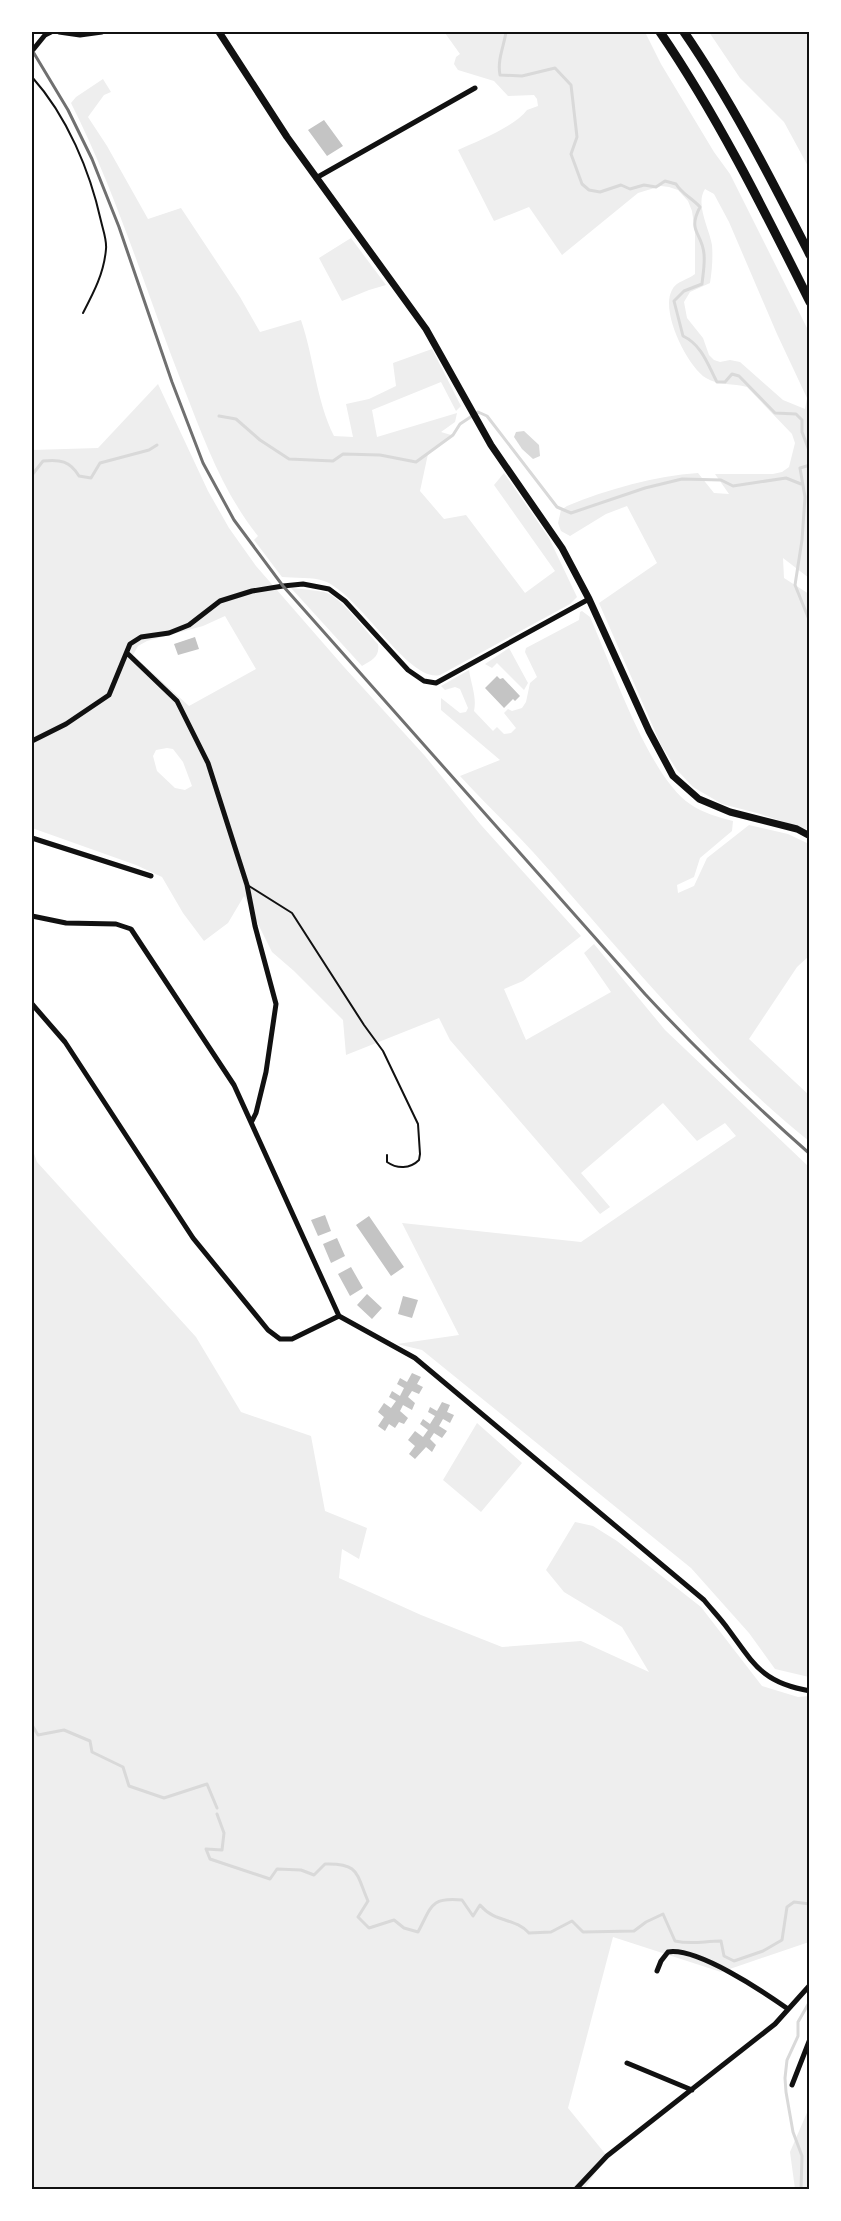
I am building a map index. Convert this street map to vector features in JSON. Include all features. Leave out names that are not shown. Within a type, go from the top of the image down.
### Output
[{"type":"highway","points":[[660,32],[682,64],[758,198],[810,302]]},
{"type":"highway","points":[[684,32],[700,54],[810,255]]},
{"type":"main road","points":[[219,32],[316,178],[426,329],[442,354],[477,422],[562,548],[589,599],[649,731],[673,777],[699,800],[730,812],[797,829],[810,836]]},
{"type":"street","points":[[32,51],[45,35],[51,32]]},
{"type":"street","points":[[59,32],[80,35],[102,32]]},
{"type":"street","points":[[316,178],[475,88]]},
{"type":"street","points":[[32,741],[66,724],[109,695],[130,644],[141,637],[169,633],[189,625],[220,601],[252,591],[303,584],[329,590],[345,601],[408,670],[424,681],[436,683],[589,599]]},
{"type":"street","points":[[127,653],[177,701],[208,764],[247,885],[255,926],[276,1004],[266,1072],[252,1121]]},
{"type":"street","points":[[32,838],[151,876]]},
{"type":"street","points":[[32,916],[66,923],[116,924],[131,929],[234,1085],[339,1316],[415,1358],[555,1474],[704,1600],[752,1664],[770,1678],[789,1688],[810,1690]]},
{"type":"street","points":[[33,1008],[65,1042],[193,1238],[268,1330],[280,1339],[292,1339],[339,1316]]},
{"type":"street","points":[[657,1971],[668,1952],[675,1951],[692,1955],[753,1985],[788,2009]]},
{"type":"street","points":[[575,2190],[608,2156],[775,2024],[810,1985]]},
{"type":"street","points":[[792,2085],[810,2039]]},
{"type":"street","points":[[627,2063],[692,2090]]},
{"type":"lane","points":[[32,77],[45,92],[73,142],[95,193],[106,247],[101,278],[83,313]]},
{"type":"lane","points":[[247,885],[292,913],[383,1051],[407,1097],[418,1124],[419,1160],[410,1165],[393,1167],[387,1162],[387,1155]]},
{"type":"shaded area","points":[[645,32],[661,64],[714,152],[730,174],[809,332],[809,578],[783,558],[784,578],[809,594],[809,830],[722,804],[693,787],[677,770],[661,745],[599,603],[657,563],[627,506],[606,514],[570,536],[561,531],[558,523],[561,510],[567,506],[632,484],[698,473],[714,493],[729,494],[715,474],[773,474],[789,467],[795,443],[792,434],[747,387],[716,382],[699,372],[684,350],[672,324],[669,299],[672,290],[676,285],[695,274],[695,232],[688,201],[678,190],[669,187],[661,186],[638,193],[562,255],[529,207],[494,221],[458,150],[514,122],[527,110],[538,106],[537,99],[534,95],[508,96],[494,81],[458,70],[454,64],[456,57],[460,54],[445,33]],"holes":[[[705,189],[714,194],[729,222],[807,398],[805,409],[783,400],[740,362],[714,360],[709,355],[703,338],[687,318],[684,302],[690,292],[710,283],[712,245],[701,202]]]},
{"type":"shaded area","points":[[709,32],[809,32],[809,168],[784,122],[740,78]]},
{"type":"shaded area","points":[[103,79],[111,92],[104,95],[88,117],[148,219],[181,208],[240,297],[260,332],[301,320],[323,408],[334,436],[353,437],[346,404],[369,399],[396,386],[393,363],[432,349],[461,406],[456,411],[441,382],[372,410],[377,437],[457,413],[455,422],[441,432],[451,435],[428,454],[420,491],[444,519],[466,515],[525,593],[555,571],[494,485],[504,473],[549,538],[577,597],[570,604],[440,675],[427,674],[413,666],[338,589],[320,580],[282,577],[254,540],[258,536],[234,501],[215,464],[169,351],[103,172],[71,103]]},
{"type":"shaded area","points":[[351,238],[386,285],[342,301],[319,258]]},
{"type":"shaded area","points":[[158,384],[208,491],[229,528],[256,566],[425,756],[481,825],[581,936],[523,981],[504,989],[526,1040],[611,992],[584,953],[594,944],[665,1030],[809,1167],[809,1677],[775,1669],[749,1633],[691,1568],[422,1350],[397,1344],[459,1335],[402,1223],[581,1242],[736,1136],[725,1123],[697,1141],[663,1103],[581,1173],[610,1207],[600,1214],[450,1040],[439,1018],[346,1055],[343,1020],[272,952],[244,896],[228,923],[204,941],[183,913],[162,877],[136,865],[32,828],[32,450],[98,448]],"holes":[[[225,616],[256,669],[189,706],[133,655],[138,646],[147,641],[203,626]],[[173,749],[183,762],[192,786],[185,790],[175,788],[157,771],[153,756],[156,750]]]},
{"type":"shaded area","points":[[524,431],[539,445],[540,456],[533,459],[514,437],[516,432]]},
{"type":"shaded area","points":[[291,588],[324,592],[338,600],[378,644],[378,652],[374,658],[362,666]]},
{"type":"shaded area","points":[[582,611],[590,617],[632,718],[660,770],[675,790],[690,804],[705,812],[733,821],[732,831],[700,858],[694,877],[677,885],[678,893],[694,886],[707,858],[749,825],[788,834],[809,844],[809,956],[797,967],[749,1039],[809,1095],[809,1141],[771,1109],[699,1039],[533,852],[460,776],[500,760],[441,710],[441,698],[460,713],[466,712],[468,708],[460,689],[455,687],[445,690],[441,686],[469,670],[474,696],[474,711],[493,731],[497,727],[504,734],[511,733],[516,728],[504,713],[508,709],[512,711],[522,708],[526,702],[530,683],[537,677],[525,652],[526,648],[579,620]]},
{"type":"shaded area","points":[[509,648],[528,683],[524,690],[497,663],[492,668],[485,664]]},
{"type":"shaded area","points":[[32,1148],[37,1162],[196,1337],[241,1412],[311,1436],[325,1511],[367,1528],[359,1559],[342,1549],[339,1578],[421,1615],[502,1647],[581,1641],[649,1672],[622,1627],[564,1592],[546,1570],[575,1522],[593,1526],[617,1541],[701,1607],[762,1686],[798,1697],[809,1696],[809,1942],[721,1972],[613,1937],[568,2108],[607,2156],[584,2189],[32,2189]]},
{"type":"shaded area","points":[[477,1423],[522,1463],[481,1512],[443,1480]]},
{"type":"shaded area","points":[[809,2108],[809,2189],[795,2189],[790,2152]]},
{"type":"building","points":[[324,120],[343,146],[327,156],[308,130]]},
{"type":"building","points":[[195,637],[199,649],[178,655],[174,644]]},
{"type":"building","points":[[497,676],[500,679],[503,678],[520,696],[504,708],[485,688]]},
{"type":"building","points":[[325,1215],[331,1231],[318,1236],[311,1220]]},
{"type":"building","points":[[369,1216],[404,1267],[391,1276],[356,1225]]},
{"type":"building","points":[[337,1238],[345,1256],[331,1263],[323,1244]]},
{"type":"building","points":[[351,1267],[363,1288],[350,1296],[338,1274]]},
{"type":"building","points":[[367,1294],[382,1308],[372,1319],[357,1305]]},
{"type":"building","points":[[403,1296],[418,1300],[412,1318],[398,1314]]},
{"type":"building","points":[[412,1373],[421,1377],[417,1384],[423,1387],[419,1394],[412,1391],[408,1397],[415,1403],[412,1410],[403,1405],[400,1411],[408,1418],[404,1424],[399,1422],[395,1428],[389,1424],[385,1431],[378,1426],[384,1417],[378,1412],[384,1403],[391,1408],[396,1401],[389,1397],[392,1391],[400,1396],[404,1388],[397,1384],[400,1378],[407,1382]]},
{"type":"building","points":[[442,1402],[450,1405],[447,1412],[454,1415],[450,1423],[443,1419],[439,1426],[447,1431],[442,1438],[434,1433],[430,1439],[436,1445],[432,1452],[426,1447],[415,1459],[409,1454],[415,1446],[408,1440],[415,1431],[423,1437],[428,1430],[420,1424],[423,1419],[430,1424],[435,1416],[428,1412],[430,1407],[437,1411]]},
{"type":"waterway","points":[[506,32],[500,58],[500,75],[522,76],[555,68],[571,85],[577,137],[571,154],[582,184],[589,190],[600,192],[621,185],[630,189],[644,185],[656,187],[665,181],[676,184],[700,207],[696,215],[695,227],[704,254],[702,284],[684,291],[674,301],[683,336],[700,350],[717,382],[725,382],[732,374],[739,376],[775,413],[796,414],[802,420],[802,432],[810,453]]},
{"type":"waterway","points":[[219,416],[236,419],[260,440],[289,459],[333,461],[343,454],[380,455],[416,462],[453,435],[460,424],[478,412],[487,416],[557,507],[571,513],[645,488],[682,479],[721,480],[733,486],[786,478],[801,484]]},
{"type":"waterway","points":[[32,475],[43,461],[55,460],[68,464],[79,476],[91,478],[100,463],[149,450],[157,445]]},
{"type":"waterway","points":[[810,465],[800,468],[805,497],[802,540],[795,585],[810,622]]},
{"type":"waterway","points":[[32,1725],[38,1735],[64,1730],[90,1741],[92,1752],[123,1767],[129,1786],[164,1798],[207,1784],[217,1808]]},
{"type":"waterway","points":[[217,1814],[224,1833],[222,1850],[206,1849],[210,1859],[270,1879],[277,1869],[301,1870],[314,1875],[325,1864],[351,1868],[358,1877],[368,1901],[358,1917],[369,1928],[394,1920],[404,1928],[418,1932],[433,1905],[451,1899],[462,1900],[473,1916],[480,1905],[492,1915],[518,1925],[529,1933],[551,1932],[572,1921],[583,1932],[634,1931],[663,1914],[675,1941],[693,1943],[721,1941],[724,1956],[734,1961],[763,1951],[782,1940],[787,1907],[794,1902],[810,1904]]},
{"type":"waterway","points":[[801,2190],[802,2156],[793,2132],[785,2078],[787,2060],[798,2036],[798,2022],[810,2001]]},
{"type":"railway","points":[[32,50],[68,110],[92,159],[119,227],[172,382],[203,463],[234,520],[283,586],[645,994],[767,1116],[810,1154]]}]
